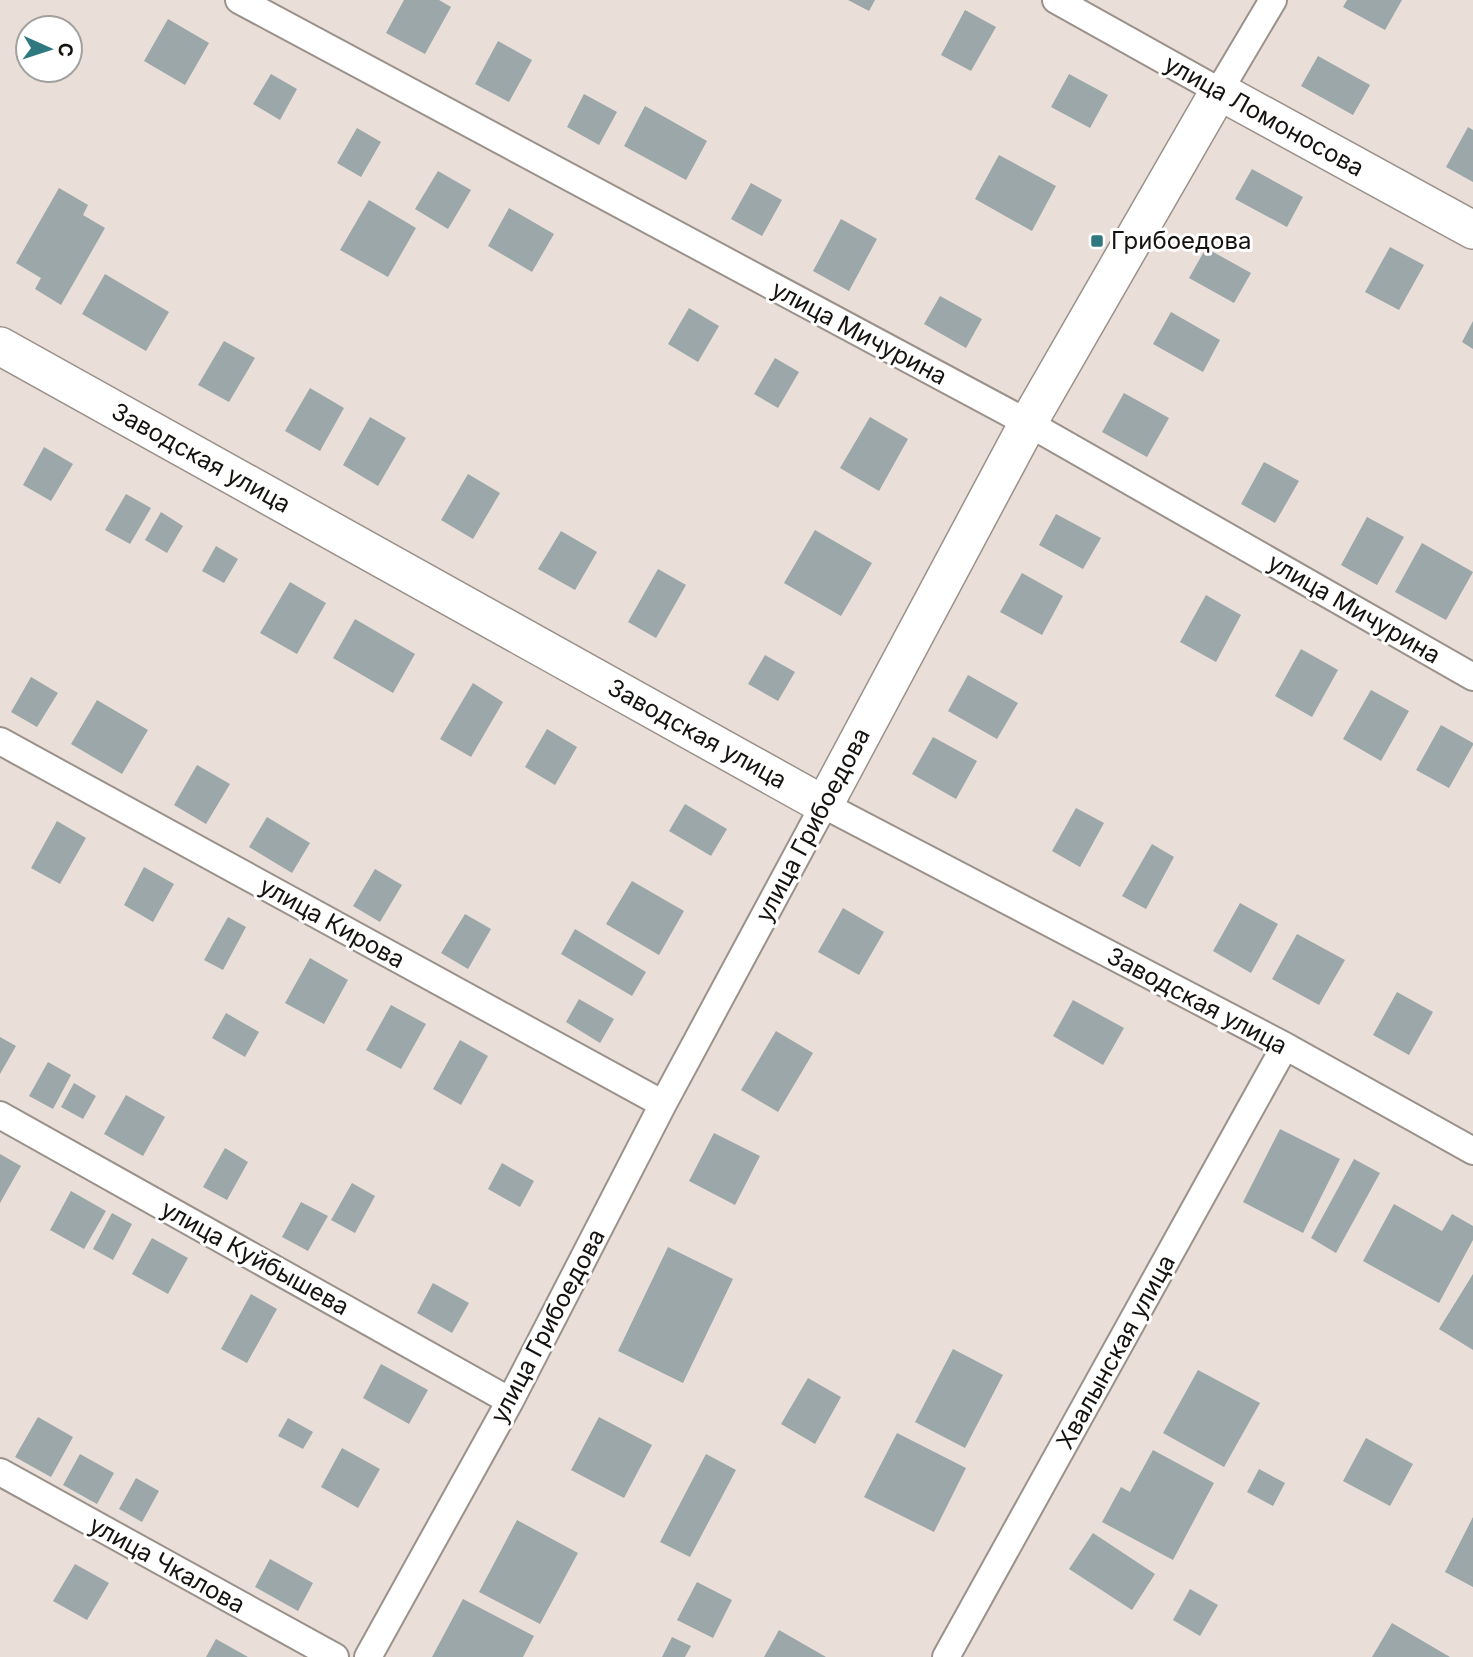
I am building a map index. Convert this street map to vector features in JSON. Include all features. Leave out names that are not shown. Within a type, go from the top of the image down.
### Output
[{"type":"street","name":"улица Мичурина","points":[[239,0],[1028,423],[1473,677]]},
{"type":"street","name":"улица Ломоносова","points":[[1056,0],[1473,230]]},
{"type":"street","name":"улица Грибоедова","points":[[368,1657],[510,1401],[663,1104],[1028,423],[1273,0]]},
{"type":"street","name":"Заводская улица","points":[[0,346],[824,805],[1285,1046],[1473,1151]]},
{"type":"street","name":"улица Кирова","points":[[0,741],[663,1104]]},
{"type":"street","name":"Хвалынская улица","points":[[946,1657],[1285,1046]]},
{"type":"street","name":"улица Куйбышева","points":[[0,1115],[510,1401]]},
{"type":"street","name":"улица Чкалова","points":[[0,1472],[335,1657]]},
{"type":"building","points":[[404,0],[439,0],[451,7],[425,54],[386,33]]},
{"type":"building","points":[[848,0],[875,0],[869,11]]},
{"type":"building","points":[[1347,0],[1402,0],[1385,30],[1343,7]]},
{"type":"building","points":[[965,10],[996,27],[971,71],[941,55]]},
{"type":"building","points":[[168,19],[209,43],[185,85],[144,61]]},
{"type":"building","points":[[498,41],[532,60],[509,102],[475,84]]},
{"type":"building","points":[[1318,56],[1370,85],[1353,115],[1301,86]]},
{"type":"building","points":[[271,74],[297,89],[280,120],[253,104]]},
{"type":"building","points":[[1069,74],[1108,95],[1090,128],[1051,107]]},
{"type":"building","points":[[584,94],[617,112],[599,145],[567,127]]},
{"type":"building","points":[[645,106],[707,141],[686,180],[624,146]]},
{"type":"building","points":[[1468,127],[1473,130],[1473,182],[1446,167]]},
{"type":"building","points":[[357,128],[381,142],[361,177],[337,163]]},
{"type":"building","points":[[999,155],[1056,186],[1032,231],[975,199]]},
{"type":"building","points":[[1252,169],[1303,197],[1287,227],[1235,199]]},
{"type":"building","points":[[438,171],[471,190],[448,229],[415,209]]},
{"type":"building","points":[[751,183],[782,200],[762,236],[731,219]]},
{"type":"building","points":[[59,188],[88,205],[83,215],[105,228],[61,305],[35,289],[41,278],[16,263]]},
{"type":"building","points":[[369,200],[416,228],[388,277],[340,250]]},
{"type":"building","points":[[509,208],[554,234],[532,272],[488,246]]},
{"type":"building","points":[[841,219],[877,239],[849,291],[813,271]]},
{"type":"building","points":[[1390,247],[1424,265],[1399,310],[1365,292]]},
{"type":"building","points":[[1206,248],[1251,273],[1234,303],[1189,278]]},
{"type":"building","points":[[105,274],[169,312],[146,351],[82,314]]},
{"type":"building","points":[[940,296],[982,319],[966,348],[924,324]]},
{"type":"building","points":[[689,308],[719,326],[698,362],[668,344]]},
{"type":"building","points":[[1171,312],[1220,340],[1203,372],[1153,344]]},
{"type":"building","points":[[1473,321],[1473,349],[1462,342]]},
{"type":"building","points":[[224,341],[255,358],[229,402],[198,385]]},
{"type":"building","points":[[775,358],[799,372],[778,408],[754,394]]},
{"type":"building","points":[[310,388],[344,408],[320,451],[285,431]]},
{"type":"building","points":[[1124,393],[1169,418],[1147,457],[1102,432]]},
{"type":"building","points":[[370,417],[406,438],[378,486],[343,465]]},
{"type":"building","points":[[870,417],[908,439],[879,491],[840,468]]},
{"type":"building","points":[[44,447],[73,464],[51,501],[23,485]]},
{"type":"building","points":[[1264,462],[1299,481],[1275,523],[1241,504]]},
{"type":"building","points":[[468,474],[500,493],[473,539],[441,520]]},
{"type":"building","points":[[126,494],[151,508],[130,544],[105,530]]},
{"type":"building","points":[[161,512],[183,526],[167,553],[145,540]]},
{"type":"building","points":[[1056,514],[1101,538],[1083,569],[1039,545]]},
{"type":"building","points":[[1367,517],[1404,537],[1377,585],[1341,565]]},
{"type":"building","points":[[815,530],[872,563],[841,616],[784,583]]},
{"type":"building","points":[[561,531],[597,552],[575,590],[538,569]]},
{"type":"building","points":[[1422,543],[1473,572],[1446,620],[1395,592]]},
{"type":"building","points":[[216,546],[238,559],[224,583],[202,571]]},
{"type":"building","points":[[658,569],[686,585],[656,638],[628,622]]},
{"type":"building","points":[[1022,573],[1063,596],[1042,635],[1000,612]]},
{"type":"building","points":[[290,582],[326,603],[297,654],[260,633]]},
{"type":"building","points":[[1206,595],[1241,615],[1216,662],[1180,642]]},
{"type":"building","points":[[355,619],[415,654],[393,693],[333,658]]},
{"type":"building","points":[[1301,649],[1338,670],[1312,717],[1275,696]]},
{"type":"building","points":[[765,655],[795,672],[778,701],[748,684]]},
{"type":"building","points":[[968,675],[1018,703],[997,739],[948,711]]},
{"type":"building","points":[[31,677],[58,693],[37,727],[11,712]]},
{"type":"building","points":[[473,683],[503,702],[471,757],[440,739]]},
{"type":"building","points":[[1371,690],[1409,711],[1381,761],[1343,739]]},
{"type":"building","points":[[97,700],[148,730],[122,774],[71,744]]},
{"type":"building","points":[[1441,725],[1473,743],[1449,788],[1416,770]]},
{"type":"building","points":[[547,729],[577,747],[555,785],[525,767]]},
{"type":"building","points":[[933,737],[977,761],[956,799],[912,774]]},
{"type":"building","points":[[197,765],[230,784],[206,824],[174,805]]},
{"type":"building","points":[[685,804],[727,829],[711,856],[669,831]]},
{"type":"building","points":[[1076,808],[1104,823],[1080,867],[1052,851]]},
{"type":"building","points":[[267,817],[310,843],[292,873],[249,847]]},
{"type":"building","points":[[57,821],[86,838],[60,884],[31,868]]},
{"type":"building","points":[[1152,844],[1174,857],[1146,909],[1122,896]]},
{"type":"building","points":[[144,867],[174,884],[153,922],[124,905]]},
{"type":"building","points":[[375,869],[402,885],[380,922],[353,906]]},
{"type":"building","points":[[632,881],[684,911],[659,955],[606,924]]},
{"type":"building","points":[[1240,903],[1278,924],[1251,973],[1213,951]]},
{"type":"building","points":[[843,908],[884,932],[859,975],[818,952]]},
{"type":"building","points":[[465,914],[491,929],[468,969],[441,953]]},
{"type":"building","points":[[228,917],[246,927],[223,970],[204,960]]},
{"type":"building","points":[[575,929],[646,972],[632,996],[561,954]]},
{"type":"building","points":[[1297,934],[1345,960],[1319,1005],[1272,979]]},
{"type":"building","points":[[310,958],[348,980],[324,1024],[285,1003]]},
{"type":"building","points":[[1397,992],[1433,1012],[1409,1055],[1373,1035]]},
{"type":"building","points":[[579,999],[614,1019],[600,1043],[566,1022]]},
{"type":"building","points":[[1073,1000],[1124,1028],[1103,1065],[1053,1036]]},
{"type":"building","points":[[391,1005],[426,1024],[401,1069],[366,1050]]},
{"type":"building","points":[[226,1013],[259,1032],[245,1057],[212,1038]]},
{"type":"building","points":[[776,1031],[813,1053],[778,1112],[741,1090]]},
{"type":"building","points":[[0,1037],[16,1046],[0,1074]]},
{"type":"building","points":[[460,1040],[488,1056],[461,1105],[433,1089]]},
{"type":"building","points":[[48,1062],[71,1075],[53,1109],[29,1096]]},
{"type":"building","points":[[74,1083],[96,1096],[83,1119],[61,1107]]},
{"type":"building","points":[[126,1095],[165,1117],[143,1156],[104,1134]]},
{"type":"building","points":[[1280,1129],[1340,1159],[1303,1233],[1243,1202]]},
{"type":"building","points":[[714,1133],[760,1156],[735,1205],[689,1181]]},
{"type":"building","points":[[225,1148],[248,1162],[227,1200],[203,1187]]},
{"type":"building","points":[[0,1154],[21,1166],[0,1203]]},
{"type":"building","points":[[1354,1159],[1380,1173],[1336,1253],[1311,1238]]},
{"type":"building","points":[[502,1163],[534,1181],[520,1207],[488,1189]]},
{"type":"building","points":[[352,1183],[375,1196],[355,1233],[331,1220]]},
{"type":"building","points":[[71,1191],[106,1211],[84,1249],[50,1230]]},
{"type":"building","points":[[301,1202],[328,1216],[308,1251],[282,1237]]},
{"type":"building","points":[[1394,1204],[1442,1231],[1452,1214],[1473,1226],[1473,1240],[1439,1303],[1363,1261]]},
{"type":"building","points":[[112,1213],[132,1224],[113,1260],[93,1249]]},
{"type":"building","points":[[152,1238],[188,1258],[168,1294],[132,1274]]},
{"type":"building","points":[[668,1247],[733,1279],[683,1383],[618,1351]]},
{"type":"building","points":[[1473,1274],[1473,1350],[1439,1329]]},
{"type":"building","points":[[433,1283],[469,1303],[452,1333],[417,1313]]},
{"type":"building","points":[[251,1294],[277,1309],[247,1363],[221,1349]]},
{"type":"building","points":[[953,1349],[1003,1375],[965,1448],[915,1422]]},
{"type":"building","points":[[381,1364],[428,1390],[409,1424],[363,1398]]},
{"type":"building","points":[[1198,1370],[1260,1403],[1224,1467],[1163,1433]]},
{"type":"building","points":[[808,1378],[841,1397],[815,1444],[781,1424]]},
{"type":"building","points":[[38,1417],[73,1437],[51,1477],[15,1457]]},
{"type":"building","points":[[599,1417],[652,1445],[624,1498],[571,1470]]},
{"type":"building","points":[[288,1418],[313,1432],[303,1449],[278,1436]]},
{"type":"building","points":[[897,1433],[966,1468],[934,1532],[864,1497]]},
{"type":"building","points":[[1366,1438],[1413,1464],[1390,1506],[1343,1481]]},
{"type":"building","points":[[342,1448],[380,1469],[358,1508],[321,1487]]},
{"type":"building","points":[[1153,1450],[1214,1483],[1173,1560],[1102,1522],[1121,1487],[1130,1492]]},
{"type":"building","points":[[80,1454],[114,1473],[97,1504],[63,1485]]},
{"type":"building","points":[[706,1454],[736,1470],[690,1557],[660,1542]]},
{"type":"building","points":[[1259,1469],[1285,1483],[1273,1506],[1247,1492]]},
{"type":"building","points":[[136,1478],[159,1491],[142,1522],[119,1509]]},
{"type":"building","points":[[1473,1517],[1473,1587],[1445,1572]]},
{"type":"building","points":[[517,1520],[578,1553],[540,1624],[479,1592]]},
{"type":"building","points":[[1093,1533],[1155,1574],[1132,1610],[1069,1569]]},
{"type":"building","points":[[270,1559],[313,1583],[298,1611],[255,1587]]},
{"type":"building","points":[[75,1564],[109,1583],[87,1620],[53,1601]]},
{"type":"building","points":[[697,1582],[732,1600],[713,1638],[677,1620]]},
{"type":"building","points":[[1190,1589],[1218,1605],[1200,1636],[1173,1620]]},
{"type":"building","points":[[463,1599],[534,1636],[523,1657],[432,1657]]},
{"type":"building","points":[[1392,1623],[1450,1657],[1372,1657]]},
{"type":"building","points":[[779,1630],[826,1657],[764,1657]]},
{"type":"building","points":[[672,1637],[691,1646],[685,1657],[662,1657]]},
{"type":"building","points":[[216,1639],[248,1657],[206,1657]]},
{"type":"place","name":"Грибоедова","points":[[1097,241]]}]
